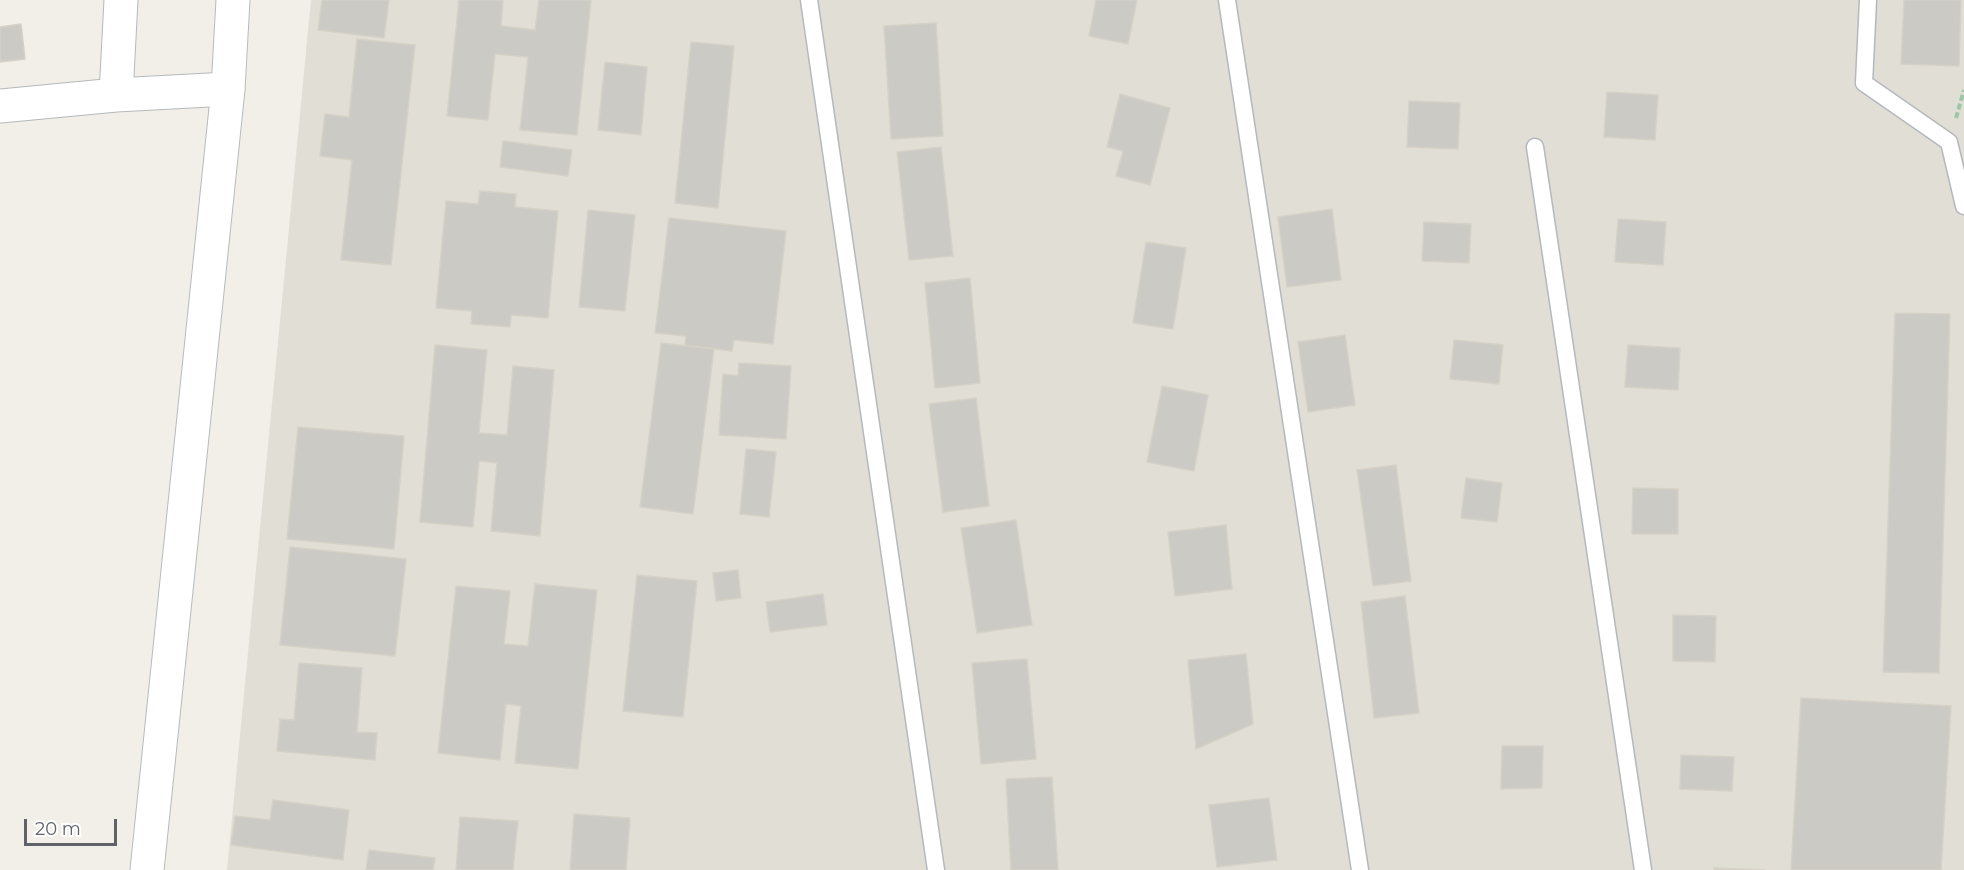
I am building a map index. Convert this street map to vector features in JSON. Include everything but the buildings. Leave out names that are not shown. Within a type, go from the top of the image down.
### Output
[{"type":"street","points":[[116,95],[121,0]]},
{"type":"street","points":[[147,870],[228,89],[233,0]]},
{"type":"street","points":[[0,106],[116,95],[228,89]]},
{"type":"lane","points":[[808,0],[936,870]]},
{"type":"lane","points":[[1227,0],[1360,870]]},
{"type":"lane","points":[[1868,0],[1864,83],[1948,142],[1964,206]]},
{"type":"lane","points":[[1536,147],[1642,870]]},
{"type":"shaded area","points":[[311,0],[1964,0],[1964,870],[227,870]]}]
